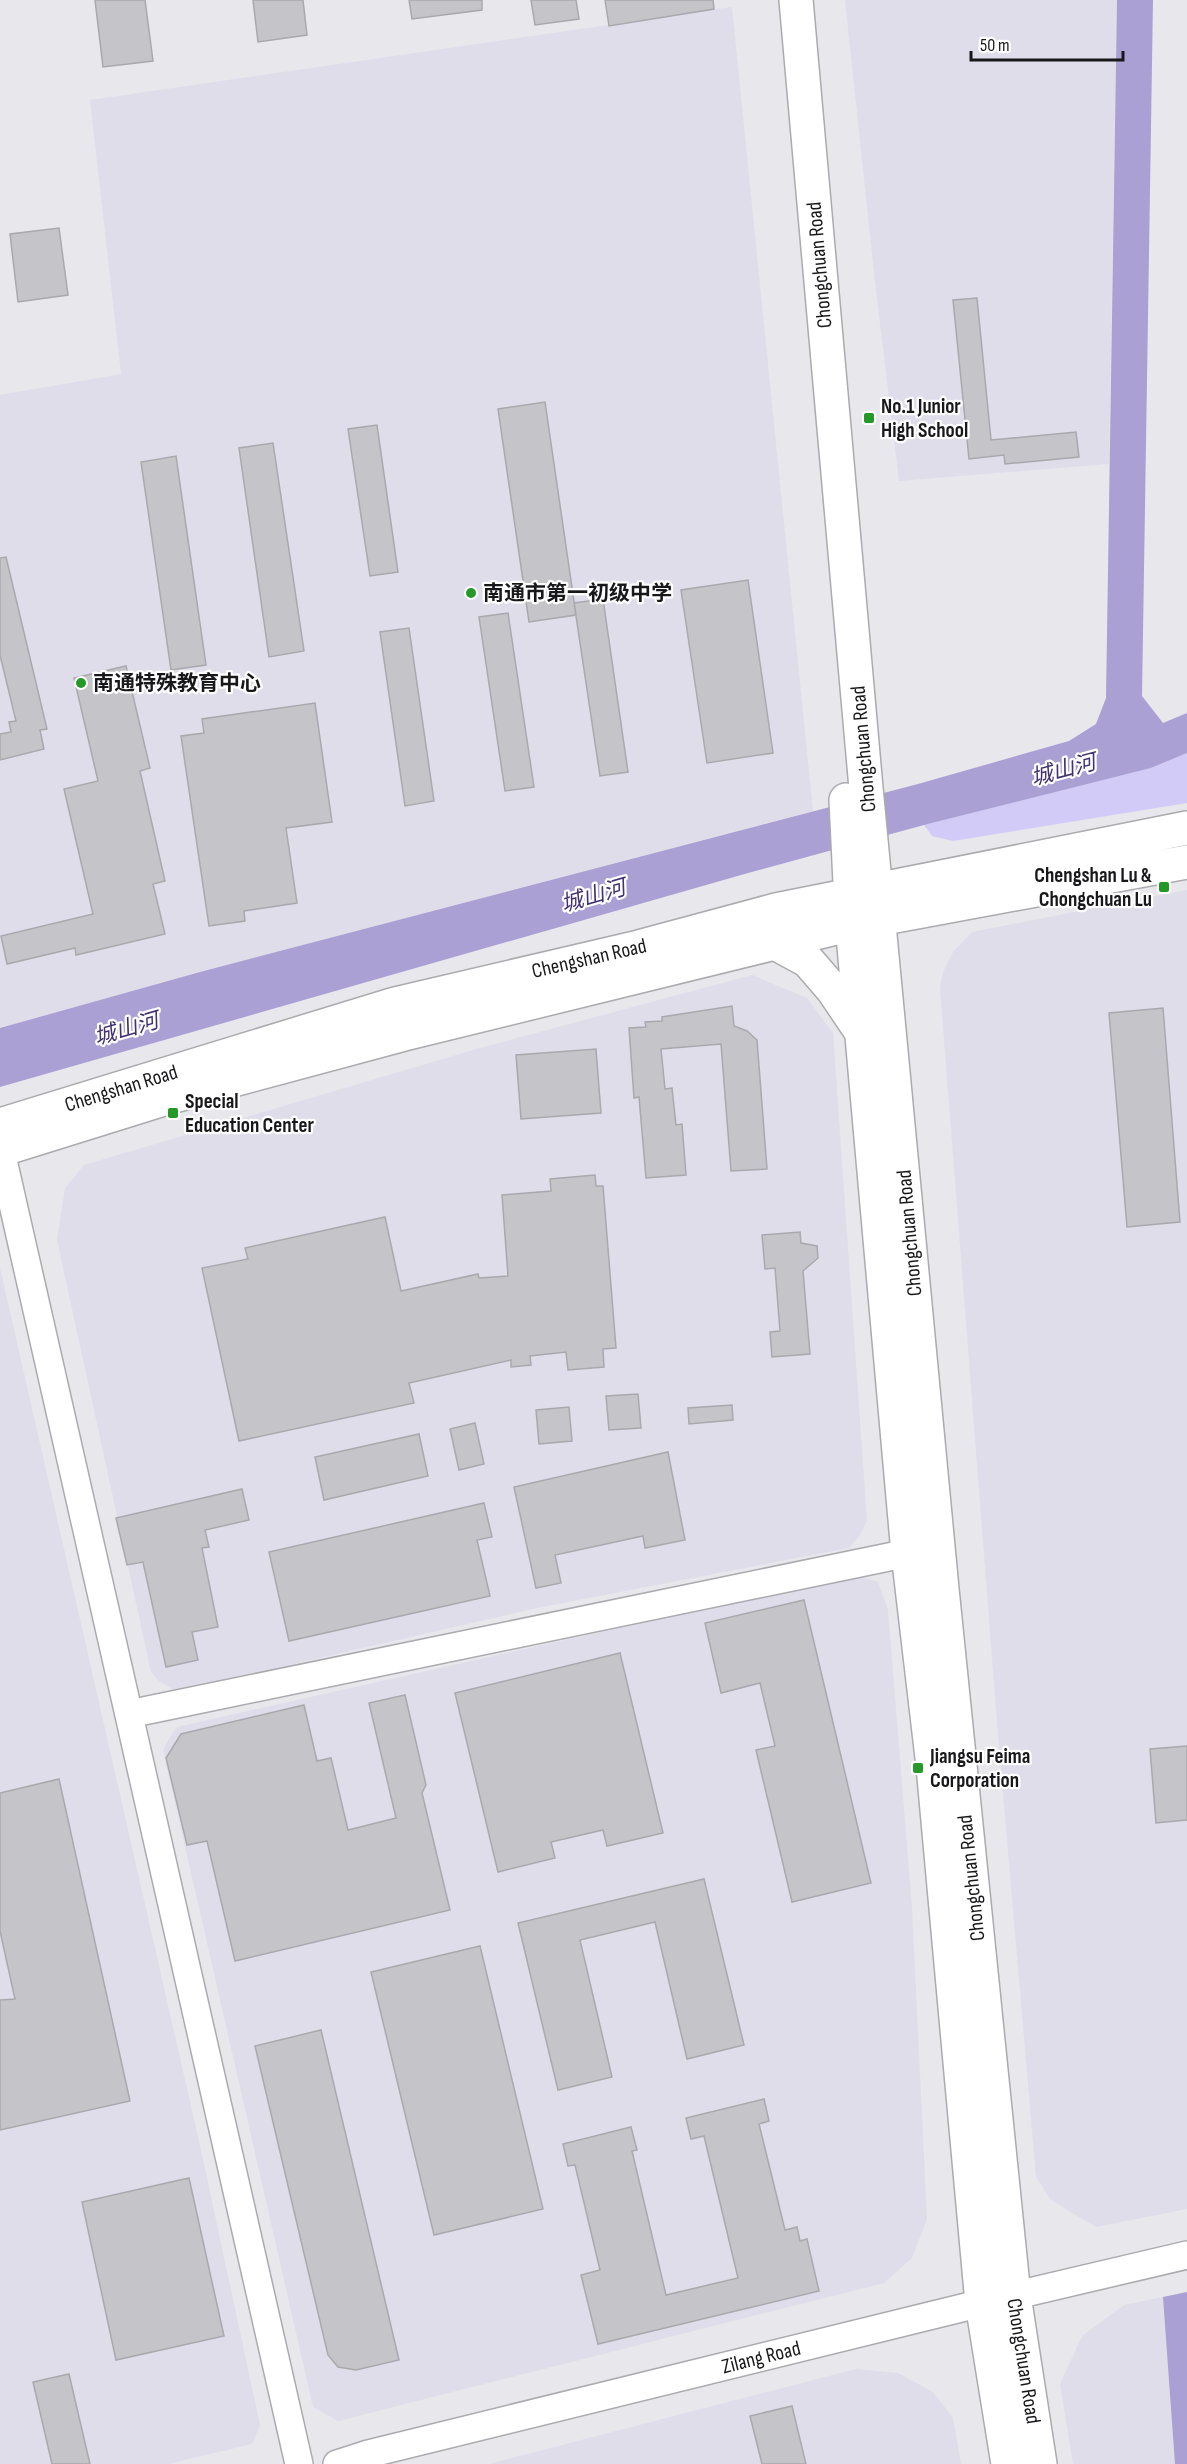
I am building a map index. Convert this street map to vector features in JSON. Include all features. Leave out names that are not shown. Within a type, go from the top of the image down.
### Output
[{"type":"main road","name":"Chongchuan Road","points":[[774,0],[855,779]]},
{"type":"main road","name":"Chongchuan Road","points":[[796,0],[863,893],[941,1577],[1014,2296],[1040,2464]]},
{"type":"main road","name":"Chengshan Road","points":[[0,1125],[395,1004],[639,946],[776,910],[1187,828]]},
{"type":"main road","name":"Chengshan Road","points":[[0,1149],[170,1098],[393,1037],[775,943],[863,893],[1187,862]]},
{"type":"main road","name":"Chongchuan Road","points":[[863,893],[862,1033],[908,1553],[933,1766],[982,2303],[1008,2464]]},
{"type":"main road","points":[[775,943],[808,961],[833,990],[862,1033]]},
{"type":"street","points":[[0,1149],[299,2464]]},
{"type":"street","points":[[129,1714],[908,1553]]},
{"type":"street","name":"Zilang Road","points":[[337,2464],[368,2454],[982,2303],[1187,2255]]},
{"type":"shaded area","points":[[845,0],[1117,0],[1109,464],[899,481]]},
{"type":"shaded area","name":"南通市第一初级中学","points":[[732,7],[813,811],[200,972],[0,1028],[0,395],[121,374],[90,100]]},
{"type":"shaded area","points":[[1187,753],[1187,803],[953,841],[932,836],[924,825],[1151,768]]},
{"type":"shaded area","points":[[1187,890],[1187,2209],[1096,2227],[1051,2200],[1036,2177],[998,1735],[940,988],[943,972],[953,952],[972,932]]},
{"type":"shaded area","points":[[752,975],[807,998],[833,1033],[867,1521],[849,1548],[537,1608],[176,1691],[160,1682],[151,1672],[57,1240],[65,1188],[84,1165],[480,1048]]},
{"type":"shaded area","points":[[0,1268],[201,2150],[260,2425],[252,2444],[168,2464],[0,2464]]},
{"type":"shaded area","points":[[855,1575],[878,1582],[888,1610],[912,1908],[927,2219],[912,2258],[884,2283],[338,2421],[313,2407],[163,1750],[169,1739],[177,1727]]},
{"type":"shaded area","points":[[1187,2292],[1187,2464],[1073,2464],[1060,2384],[1082,2336],[1124,2305]]},
{"type":"shaded area","points":[[856,2369],[898,2373],[933,2392],[953,2418],[961,2464],[489,2464]]},
{"type":"water","name":"城山河","points":[[1117,0],[1153,0],[1142,696],[1163,723],[1187,713],[1187,753],[1151,768],[924,825],[748,873],[0,1087],[0,1028],[200,972],[918,784],[1069,741],[1096,724],[1106,698]]},
{"type":"water","points":[[1187,2292],[1187,2464],[1175,2464],[1163,2297]]},
{"type":"building","points":[[95,0],[145,0],[153,61],[103,67]]},
{"type":"building","points":[[253,0],[303,0],[307,35],[258,42]]},
{"type":"building","points":[[409,0],[482,0],[482,10],[412,19]]},
{"type":"building","points":[[531,0],[576,0],[579,19],[535,25]]},
{"type":"building","points":[[605,0],[713,0],[714,9],[609,26]]},
{"type":"building","points":[[59,228],[68,295],[18,302],[10,234]]},
{"type":"building","points":[[977,298],[991,440],[1076,432],[1079,457],[1005,464],[1004,455],[969,459],[953,300]]},
{"type":"building","points":[[545,402],[576,615],[529,622],[498,409]]},
{"type":"building","points":[[377,425],[398,572],[370,576],[348,429]]},
{"type":"building","points":[[273,443],[304,651],[269,657],[239,448]]},
{"type":"building","points":[[176,456],[206,665],[171,670],[141,462]]},
{"type":"building","points":[[6,557],[47,729],[40,730],[44,749],[0,760],[0,734],[11,732],[9,722],[16,721],[0,655],[0,558]]},
{"type":"building","points":[[748,580],[773,753],[707,763],[681,590]]},
{"type":"building","points":[[603,599],[628,772],[600,776],[574,603]]},
{"type":"building","points":[[508,613],[534,787],[505,791],[479,617]]},
{"type":"building","points":[[409,628],[434,801],[405,806],[380,632]]},
{"type":"building","points":[[126,666],[150,768],[140,771],[165,881],[153,884],[165,934],[76,955],[75,948],[7,964],[1,936],[93,914],[64,789],[98,781],[74,678]]},
{"type":"building","points":[[315,703],[332,822],[286,828],[297,903],[244,911],[245,921],[209,926],[181,736],[204,733],[202,719]]},
{"type":"building","points":[[732,1006],[734,1026],[747,1031],[757,1040],[767,1169],[731,1171],[721,1044],[661,1049],[665,1089],[672,1088],[676,1125],[682,1124],[686,1175],[646,1178],[639,1097],[634,1098],[629,1028],[646,1027],[645,1022],[662,1021],[662,1017]]},
{"type":"building","points":[[1163,1008],[1180,1222],[1127,1227],[1109,1013]]},
{"type":"building","points":[[596,1049],[601,1113],[521,1119],[516,1055]]},
{"type":"building","points":[[595,1175],[596,1186],[603,1186],[616,1348],[603,1349],[604,1367],[568,1370],[566,1352],[530,1356],[531,1365],[511,1367],[511,1360],[409,1383],[414,1403],[239,1441],[202,1268],[248,1259],[245,1248],[385,1217],[401,1291],[478,1274],[479,1278],[508,1276],[502,1195],[551,1191],[550,1179]]},
{"type":"building","points":[[800,1232],[801,1243],[817,1246],[818,1258],[803,1271],[810,1354],[772,1357],[770,1332],[780,1331],[775,1268],[765,1269],[762,1235]]},
{"type":"building","points":[[638,1394],[641,1428],[609,1430],[606,1396]]},
{"type":"building","points":[[732,1405],[733,1420],[689,1424],[688,1408]]},
{"type":"building","points":[[569,1407],[572,1441],[539,1444],[536,1410]]},
{"type":"building","points":[[475,1423],[484,1464],[459,1470],[450,1429]]},
{"type":"building","points":[[419,1434],[428,1476],[324,1500],[315,1457]]},
{"type":"building","points":[[668,1452],[685,1540],[645,1548],[643,1536],[555,1555],[561,1583],[536,1588],[514,1487]]},
{"type":"building","points":[[242,1489],[249,1520],[205,1530],[209,1547],[202,1548],[218,1627],[192,1632],[198,1660],[166,1667],[143,1562],[127,1565],[116,1518]]},
{"type":"building","points":[[484,1503],[492,1537],[477,1540],[490,1596],[289,1641],[269,1552]]},
{"type":"building","points":[[804,1600],[871,1883],[792,1902],[756,1750],[775,1746],[760,1683],[721,1693],[705,1623]]},
{"type":"building","points":[[620,1653],[663,1833],[607,1846],[603,1830],[551,1842],[555,1858],[498,1872],[455,1693]]},
{"type":"building","points":[[405,1695],[426,1785],[422,1793],[450,1910],[235,1961],[207,1841],[187,1845],[166,1758],[181,1734],[304,1705],[317,1761],[331,1758],[348,1830],[396,1818],[369,1703]]},
{"type":"building","points":[[1187,1746],[1187,1820],[1156,1823],[1150,1749]]},
{"type":"building","points":[[59,1779],[130,2101],[0,2130],[0,2000],[15,1999],[0,1931],[0,1793]]},
{"type":"building","points":[[704,1879],[744,2045],[687,2059],[655,1922],[580,1940],[612,2077],[558,2090],[518,1923]]},
{"type":"building","points":[[480,1946],[543,2209],[434,2235],[371,1972]]},
{"type":"building","points":[[321,2030],[399,2360],[356,2370],[338,2367],[328,2355],[255,2046]]},
{"type":"building","points":[[764,2099],[769,2121],[759,2124],[785,2230],[797,2227],[800,2241],[807,2239],[819,2291],[598,2344],[581,2275],[600,2270],[575,2165],[568,2166],[563,2144],[631,2127],[637,2150],[632,2151],[666,2295],[738,2278],[704,2136],[691,2139],[686,2118]]},
{"type":"building","points":[[189,2178],[224,2336],[116,2360],[82,2202]]},
{"type":"building","points":[[69,2374],[90,2464],[52,2464],[33,2382]]},
{"type":"building","points":[[792,2406],[806,2464],[762,2464],[750,2416]]},
{"type":"place","name":"No.1 Junior High School","points":[[869,418]]},
{"type":"place","name":"南通市第一初级中学","points":[[471,593]]},
{"type":"place","name":"南通特殊教育中心","points":[[81,683]]},
{"type":"place","name":"Chengshan Lu & Chongchuan Lu","points":[[1164,887]]},
{"type":"place","name":"Special Education Center","points":[[173,1113]]},
{"type":"place","name":"Jiangsu Feima Corporation","points":[[918,1768]]}]
